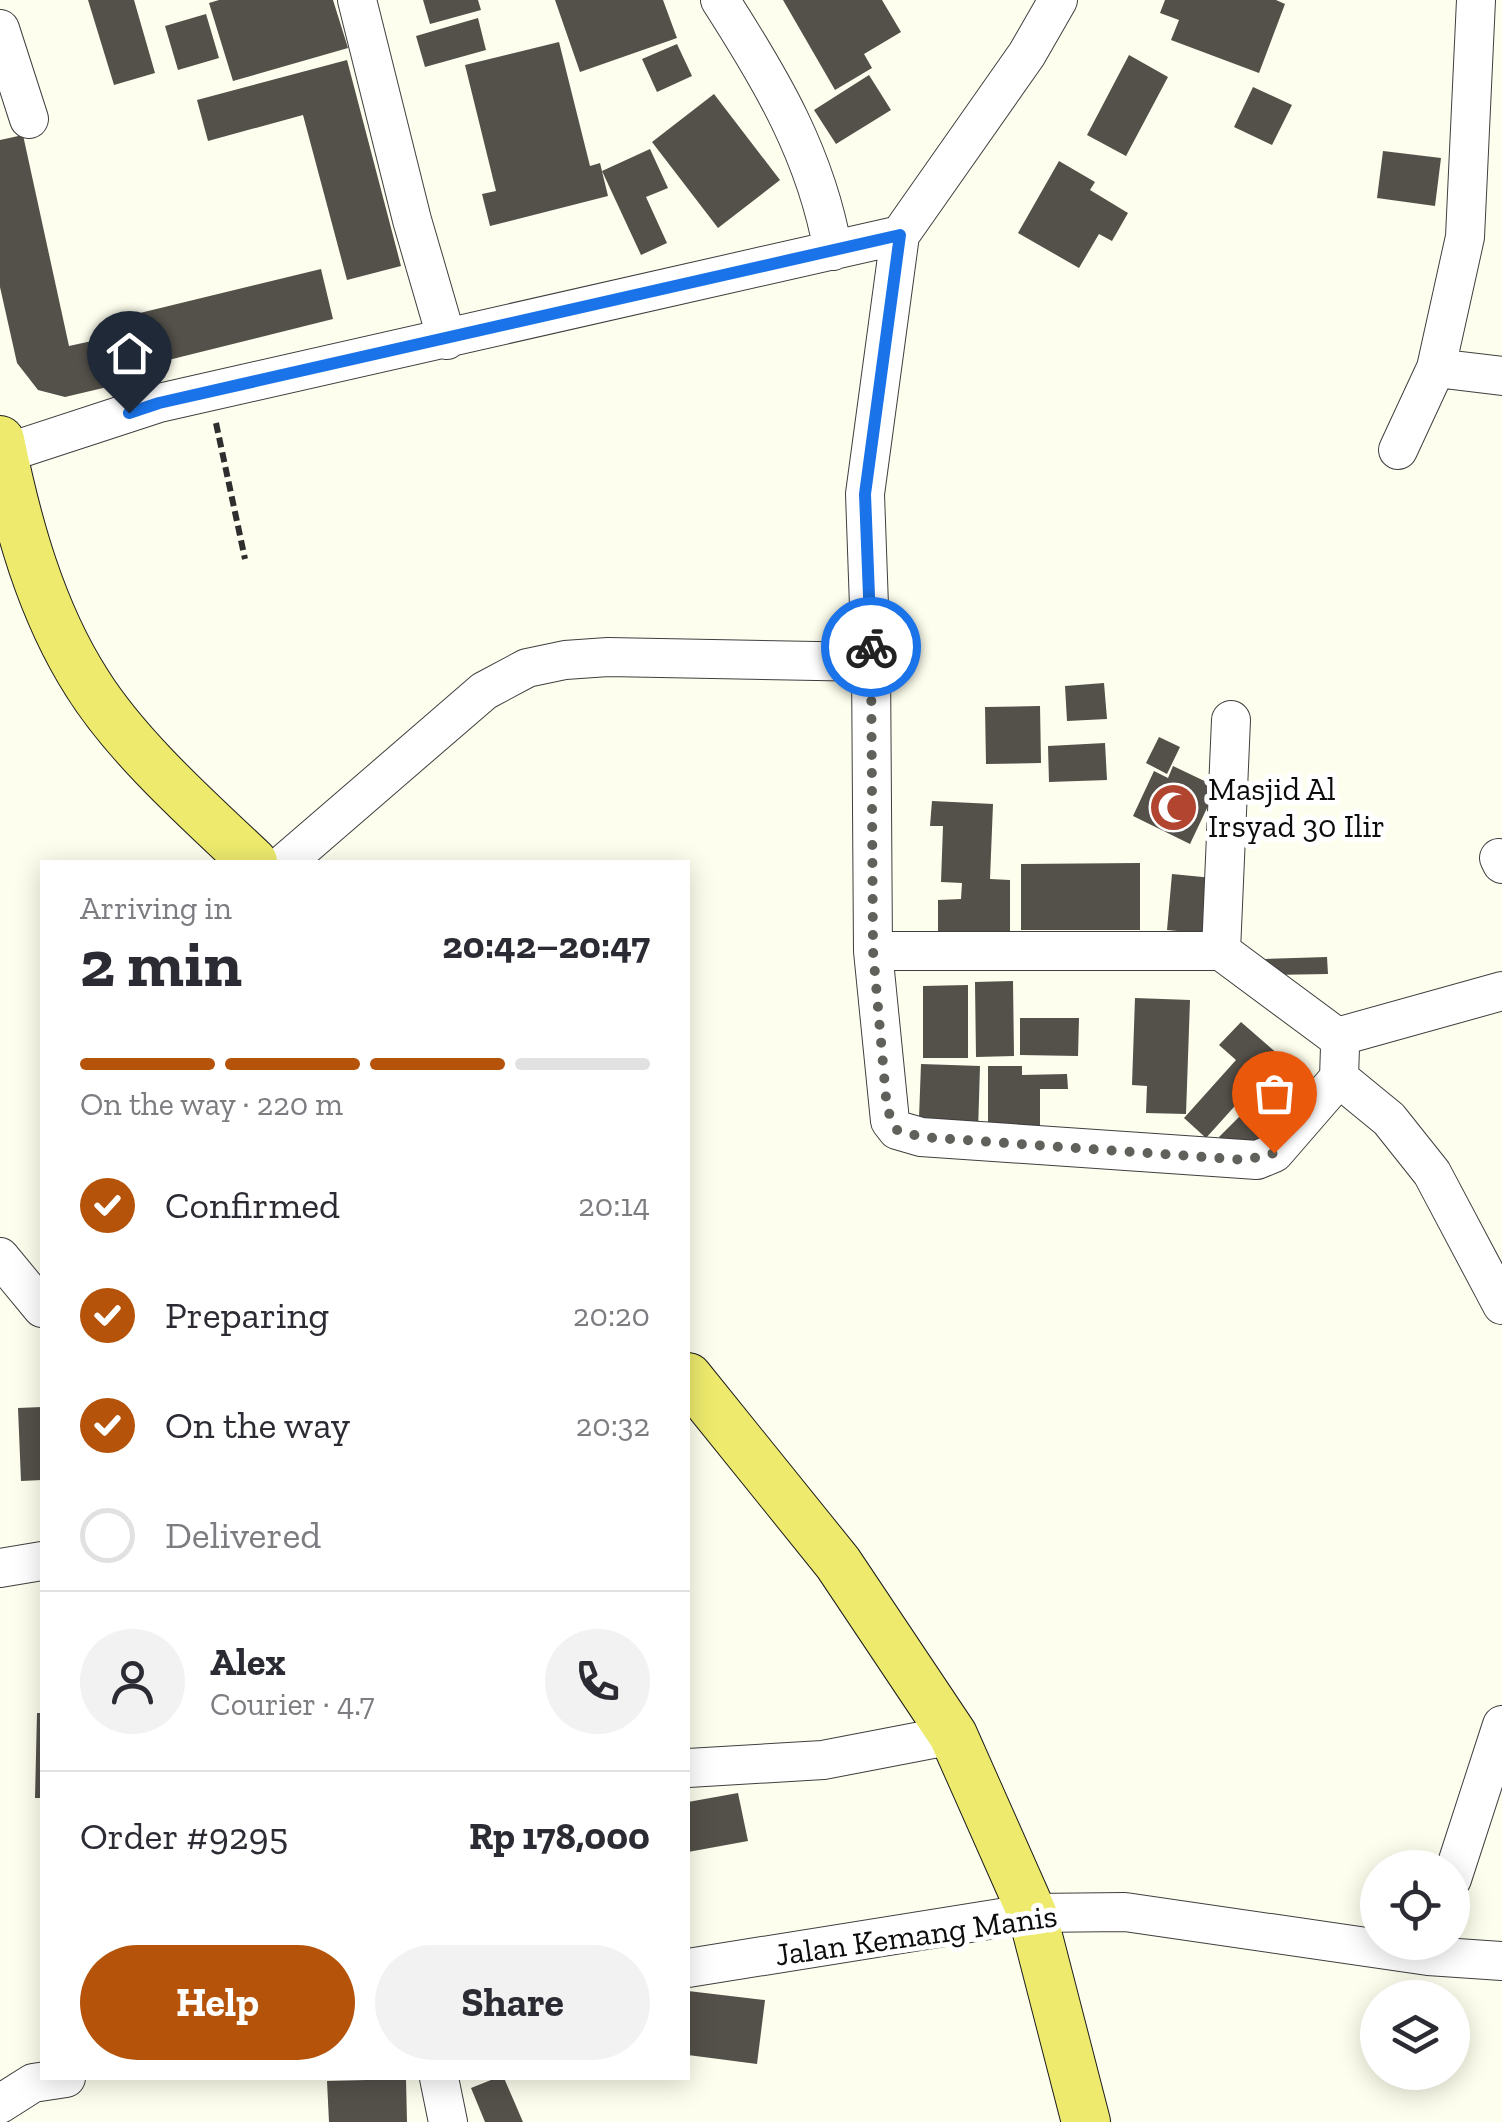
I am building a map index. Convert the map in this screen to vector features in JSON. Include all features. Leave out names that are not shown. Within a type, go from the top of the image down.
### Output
[{"type":"main road","points":[[2,447],[11,533],[50,617],[88,685],[184,795],[251,860]]},
{"type":"main road","points":[[694,1395],[838,1563],[953,1735],[1032,1913],[1086,2122]]},
{"type":"street","points":[[357,0],[412,220],[447,340]]},
{"type":"street","points":[[720,0],[776,88],[825,204],[834,251]]},
{"type":"street","points":[[873,951],[1222,952],[1336,1037],[1340,1048],[1338,1078],[1274,1153],[1257,1160],[908,1136],[897,1130],[887,1109],[873,951],[871,662],[865,494],[900,235],[1028,54],[1058,0]]},
{"type":"street","points":[[1398,450],[1436,368],[1487,141],[1476,0]]},
{"type":"street","points":[[0,30],[29,119]]},
{"type":"street","points":[[2,447],[159,403],[900,235]]},
{"type":"street","points":[[1436,368],[1502,376]]},
{"type":"street","points":[[288,860],[484,691],[527,668],[608,656],[871,662]]},
{"type":"street","points":[[1222,952],[1231,720]]},
{"type":"street","points":[[1336,1037],[1502,992]]},
{"type":"street","points":[[1338,1078],[1389,1120],[1432,1174],[1502,1306]]},
{"type":"street","points":[[0,1258],[40,1306]]},
{"type":"street","points":[[0,1568],[40,1561]]},
{"type":"street","points":[[690,1768],[823,1760],[953,1735]]},
{"type":"street","points":[[1462,1850],[1500,1737]]},
{"type":"street","name":"Jalan Kemang Manis","points":[[690,1968],[1032,1913],[1124,1912],[1360,1941]]},
{"type":"street","name":"Jalan Kemang Manis","points":[[1470,1956],[1502,1961]]},
{"type":"street","points":[[0,2104],[32,2083],[52,2080]]},
{"type":"street","points":[[439,2080],[448,2122]]},
{"type":"path","points":[[209,392],[245,559]]},
{"type":"building","points":[[88,0],[134,0],[155,73],[114,85]]},
{"type":"building","points":[[333,0],[348,48],[233,81],[209,3]]},
{"type":"building","points":[[423,0],[478,0],[481,10],[430,24]]},
{"type":"building","points":[[555,0],[663,0],[677,38],[580,72]]},
{"type":"building","points":[[783,0],[882,0],[901,32],[864,54],[872,68],[835,90]]},
{"type":"building","points":[[1165,0],[1276,0],[1285,4],[1259,73],[1171,40],[1179,20],[1160,13]]},
{"type":"building","points":[[206,14],[219,58],[178,70],[165,26]]},
{"type":"building","points":[[478,18],[486,50],[425,67],[416,36]]},
{"type":"building","points":[[559,42],[590,166],[600,163],[608,196],[490,226],[482,194],[496,191],[465,65]]},
{"type":"building","points":[[677,44],[692,76],[657,92],[642,59]]},
{"type":"building","points":[[1129,55],[1168,77],[1126,156],[1087,135]]},
{"type":"building","points":[[347,60],[401,266],[347,280],[303,115],[208,141],[197,100]]},
{"type":"building","points":[[869,75],[891,110],[836,144],[814,110]]},
{"type":"building","points":[[1253,87],[1292,105],[1272,145],[1234,127]]},
{"type":"building","points":[[714,94],[780,180],[718,228],[652,142]]},
{"type":"building","points":[[23,135],[69,346],[110,337],[120,384],[65,397],[38,390],[17,363],[0,287],[0,140]]},
{"type":"building","points":[[650,149],[668,188],[646,197],[667,243],[641,255],[602,171]]},
{"type":"building","points":[[1383,151],[1441,158],[1435,206],[1377,198]]},
{"type":"building","points":[[1059,161],[1095,182],[1090,190],[1128,213],[1112,241],[1099,234],[1079,268],[1018,233]]},
{"type":"building","points":[[321,269],[333,319],[120,372],[107,321]]},
{"type":"building","points":[[1104,683],[1107,719],[1067,721],[1065,686]]},
{"type":"building","points":[[1040,706],[1041,763],[986,764],[985,707]]},
{"type":"building","points":[[1159,737],[1180,747],[1167,774],[1146,763]]},
{"type":"building","points":[[1105,743],[1107,780],[1049,782],[1048,746]]},
{"type":"building","points":[[1173,766],[1217,787],[1190,844],[1133,816],[1154,771],[1168,778]]},
{"type":"building","points":[[932,801],[993,804],[990,879],[1010,880],[1010,933],[938,933],[938,900],[961,899],[962,883],[941,882],[943,826],[930,826]]},
{"type":"building","points":[[1140,863],[1140,930],[1021,930],[1021,864]]},
{"type":"building","points":[[1172,874],[1213,878],[1209,934],[1167,930]]},
{"type":"building","points":[[1327,957],[1328,974],[1265,975],[1265,959]]},
{"type":"building","points":[[1013,981],[1014,1056],[976,1057],[975,982]]},
{"type":"building","points":[[968,985],[968,1058],[923,1058],[923,986]]},
{"type":"building","points":[[1135,998],[1190,1000],[1186,1114],[1146,1113],[1147,1086],[1132,1085]]},
{"type":"building","points":[[1020,1018],[1079,1018],[1078,1056],[1020,1055]]},
{"type":"building","points":[[1241,1022],[1280,1056],[1206,1138],[1184,1118],[1236,1060],[1219,1045]]},
{"type":"building","points":[[921,1064],[980,1066],[978,1132],[937,1131],[937,1118],[919,1118]]},
{"type":"building","points":[[988,1066],[1022,1066],[1022,1075],[1067,1074],[1068,1089],[1040,1089],[1040,1129],[988,1129]]},
{"type":"building","points":[[1248,1108],[1269,1130],[1241,1159],[1219,1137]]},
{"type":"building","points":[[40,1407],[40,1480],[21,1481],[18,1408]]},
{"type":"building","points":[[37,1713],[40,1713],[40,1798],[35,1798]]},
{"type":"building","points":[[738,1793],[748,1841],[690,1852],[690,1802]]},
{"type":"building","points":[[690,1991],[765,2000],[757,2064],[690,2055]]},
{"type":"building","points":[[406,2080],[407,2122],[329,2122],[327,2081]]},
{"type":"building","points":[[491,2080],[505,2080],[523,2122],[485,2122],[471,2088]]},
{"type":"way so far","points":[[871,647],[873,951],[887,1109],[897,1130],[908,1136],[1246,1160],[1274,1153]]},
{"type":"place","name":"Masjid Al Irsyad 30 Ilir","points":[[1173,807]]},
{"type":"route","points":[[129,413],[900,235],[865,494],[871,647]]}]
